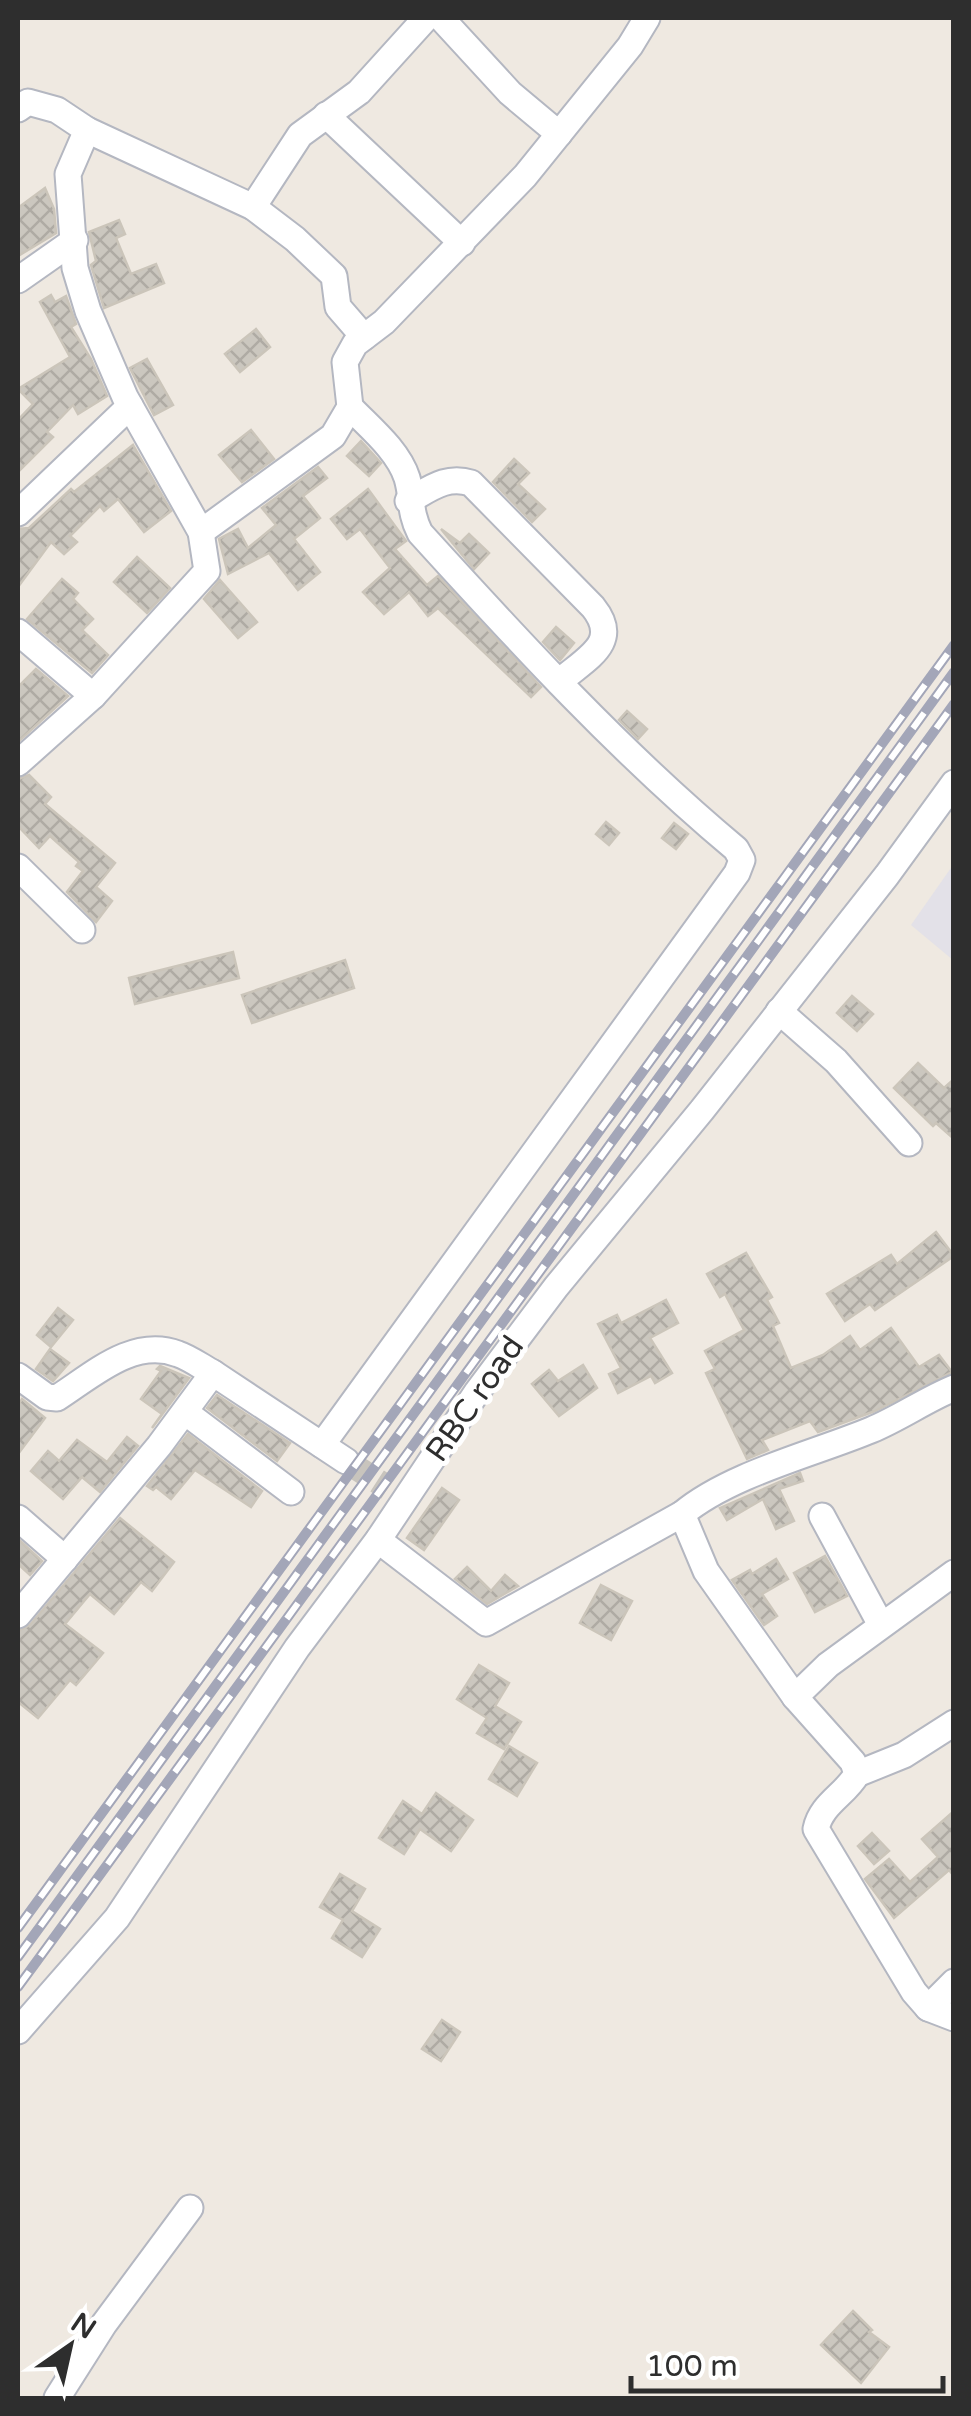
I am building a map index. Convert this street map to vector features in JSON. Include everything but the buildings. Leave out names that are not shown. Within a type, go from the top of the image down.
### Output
[{"type":"street","points":[[253,207],[300,135],[359,92],[426,18]]},
{"type":"street","points":[[441,18],[510,93],[559,134]]},
{"type":"street","points":[[201,532],[333,436],[350,407],[345,362],[355,344],[384,322],[526,176],[636,22]]},
{"type":"street","points":[[21,100],[57,110],[87,130],[253,207],[295,238],[334,276],[338,307],[364,337]]},
{"type":"street","points":[[326,115],[462,244]]},
{"type":"street","points":[[18,763],[92,696],[206,571],[201,532],[130,406],[88,311],[75,268],[76,240],[68,174],[87,130]]},
{"type":"street","points":[[18,280],[76,240]]},
{"type":"street","points":[[18,513],[130,406]]},
{"type":"street","points":[[322,1445],[593,1076],[737,874],[742,860],[736,849],[654,776],[559,682],[420,533],[408,501],[407,478],[400,465],[350,407]]},
{"type":"street","points":[[408,501],[446,480],[471,483],[593,606],[605,622],[607,634],[600,646],[559,682]]},
{"type":"street","points":[[18,632],[92,696]]},
{"type":"street","name":"RBC road","points":[[18,2031],[116,1918],[297,1648],[378,1540],[396,1494],[556,1287],[780,1012],[910,846],[954,782]]},
{"type":"street","points":[[18,867],[82,930]]},
{"type":"street","points":[[780,1012],[836,1061],[909,1144]]},
{"type":"street","points":[[18,1376],[47,1397],[57,1398],[129,1352],[153,1348],[179,1354],[346,1461]]},
{"type":"street","points":[[18,1615],[213,1374]]},
{"type":"street","points":[[378,1540],[486,1623],[682,1514],[698,1501],[783,1462],[874,1428],[954,1388]]},
{"type":"street","points":[[184,1412],[291,1492]]},
{"type":"street","points":[[682,1514],[706,1571],[795,1697],[853,1762],[857,1774]]},
{"type":"street","points":[[822,1516],[882,1626]]},
{"type":"street","points":[[18,1518],[65,1560]]},
{"type":"street","points":[[795,1697],[828,1665],[954,1574]]},
{"type":"street","points":[[954,1722],[904,1755],[857,1774],[851,1785],[826,1807],[816,1829],[914,1992],[928,2008],[954,2018]]},
{"type":"street","points":[[928,2008],[954,1982]]},
{"type":"street","points":[[58,2398],[104,2324],[190,2208]]},
{"type":"shaded area","points":[[953,865],[953,960],[911,925]]},
{"type":"tunnel","points":[[346,1461],[388,1488]]},
{"type":"railway","points":[[18,1928],[954,645]]},
{"type":"railway","points":[[18,1957],[954,672]]},
{"type":"railway","points":[[18,1987],[954,704]]}]
